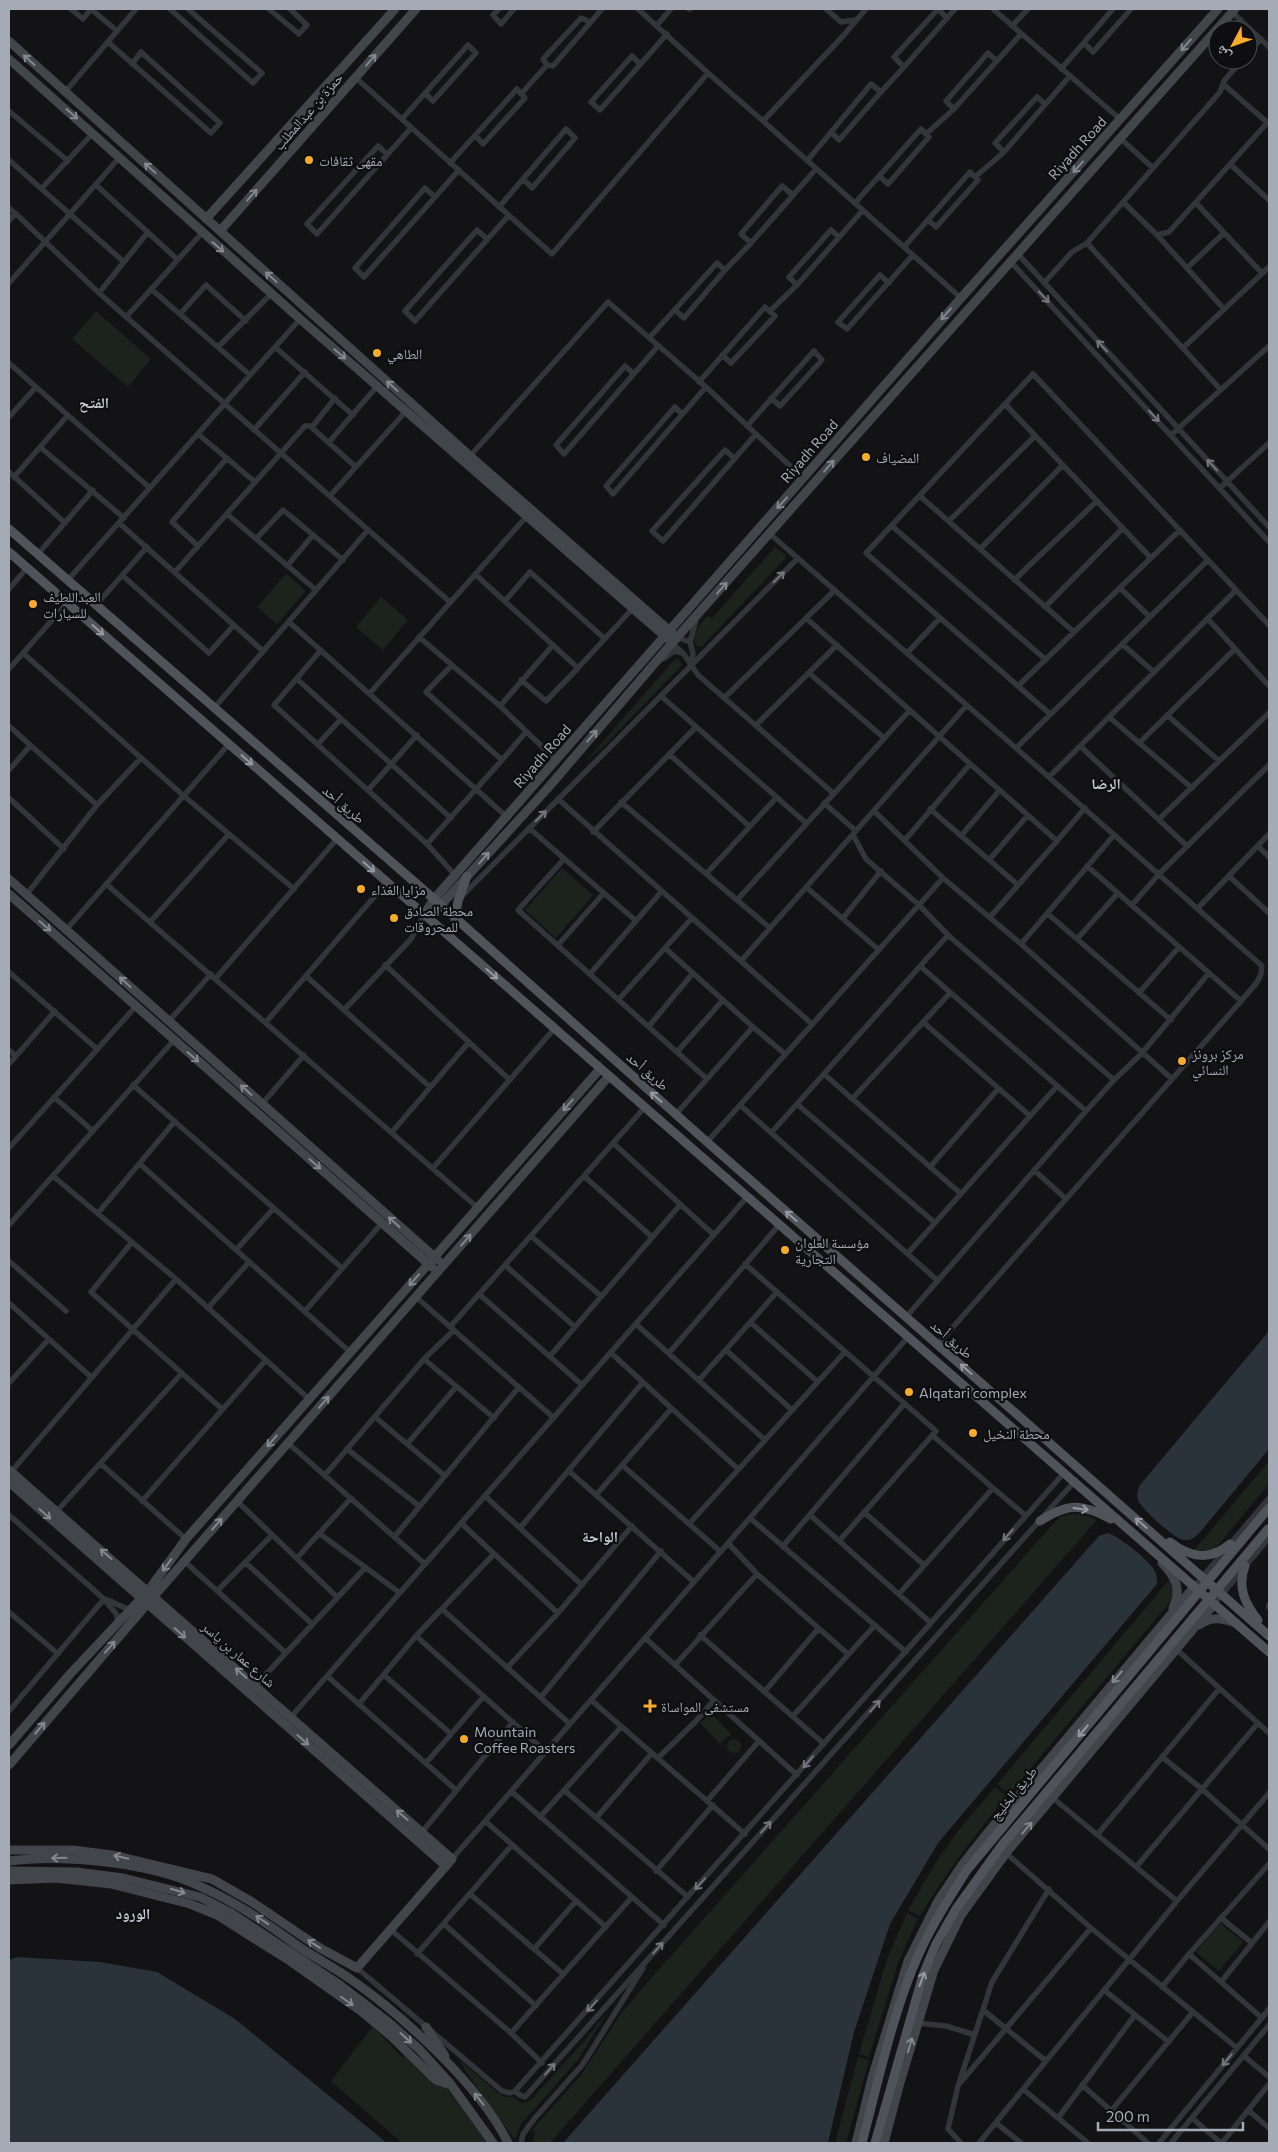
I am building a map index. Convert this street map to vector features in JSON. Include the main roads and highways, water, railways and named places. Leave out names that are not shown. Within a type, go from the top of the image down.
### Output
[{"type":"main road","name":"طريق أحد","points":[[9,529],[434,898],[455,920],[1267,1634]]},
{"type":"main road","name":"طريق أحد","points":[[9,552],[1269,1652]]},
{"type":"main road","points":[[455,920],[458,901],[467,876]]},
{"type":"main road","points":[[1040,1521],[1062,1509],[1080,1507],[1123,1524]]},
{"type":"main road","name":"طريق الخليج","points":[[862,2143],[897,2016],[912,1971],[925,1939],[945,1904],[967,1870],[1269,1508]]},
{"type":"main road","name":"طريق الخليج","points":[[875,2143],[923,1975],[936,1944],[956,1909],[976,1879],[1050,1795],[1073,1761],[1269,1532]]},
{"type":"main road","points":[[1156,1536],[1192,1554],[1204,1556],[1220,1552],[1230,1544]]},
{"type":"main road","points":[[1243,1570],[1241,1587],[1244,1598],[1267,1634]]},
{"type":"place","name":"مقهى ثقافات","points":[[309,160]]},
{"type":"place","name":"الطاهي","points":[[377,353]]},
{"type":"place","name":"المضياف","points":[[866,457]]},
{"type":"place","name":"العبداللطيف للسيارات","points":[[33,604]]},
{"type":"place","name":"مزايا الغذاء","points":[[361,889]]},
{"type":"place","name":"محطة الصادق للمحروقات","points":[[394,918]]},
{"type":"place","name":"مركز برونز النسائي","points":[[1182,1061]]},
{"type":"place","name":"مؤسسة العلوان التجارية","points":[[785,1250]]},
{"type":"place","name":"Alqatari complex","points":[[909,1392]]},
{"type":"place","name":"محطة النخيل","points":[[973,1433]]},
{"type":"place","name":"مستشفى المواساة","points":[[650,1706]]},
{"type":"place","name":"Mountain Coffee Roasters","points":[[464,1739]]},
{"type":"district","name":"الفتح","points":[[94,402]]},
{"type":"district","name":"الرضا","points":[[1106,783]]},
{"type":"district","name":"الواحة","points":[[600,1536]]},
{"type":"district","name":"الورود","points":[[133,1913]]}]
